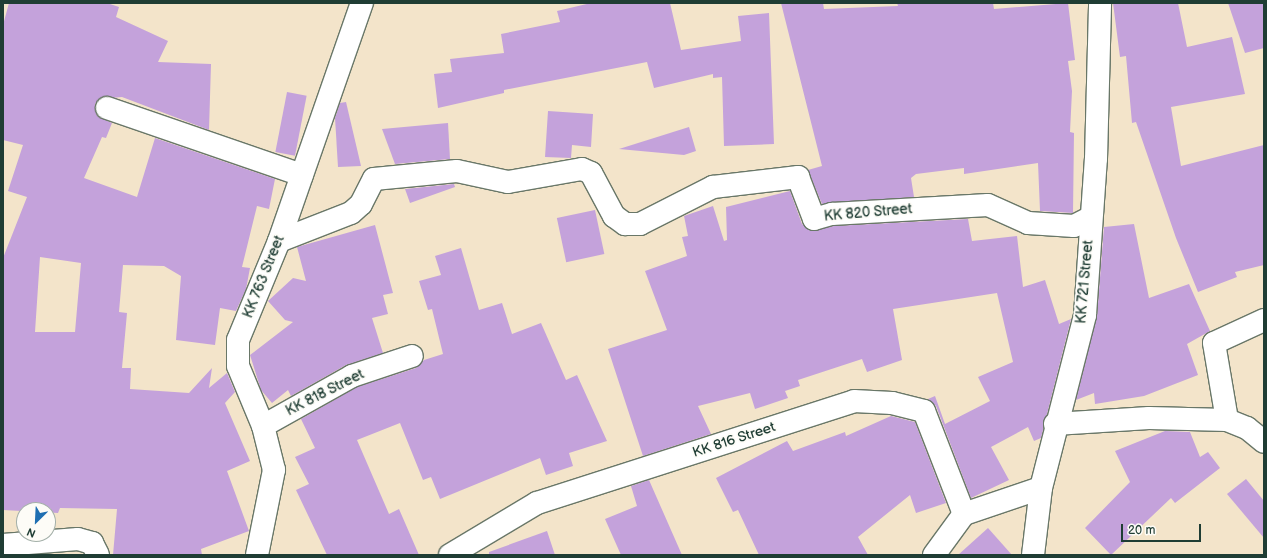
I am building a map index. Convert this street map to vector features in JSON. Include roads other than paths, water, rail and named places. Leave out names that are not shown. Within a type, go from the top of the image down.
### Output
[{"type":"street","name":"KK 763 Street","points":[[257,555],[274,470],[263,426],[238,366],[238,340],[278,241],[362,3]]},
{"type":"street","name":"KK 721 Street","points":[[1033,555],[1041,488],[1055,424],[1085,316],[1090,218],[1096,158],[1100,3]]},
{"type":"street","points":[[107,108],[302,175]]},
{"type":"street","name":"KK 820 Street","points":[[278,241],[351,213],[361,204],[374,179],[457,171],[508,182],[582,169],[591,173],[614,216],[625,224],[640,224],[713,187],[798,177],[814,218],[832,214],[988,205],[1028,223],[1074,226],[1090,218]]},
{"type":"street","points":[[1227,420],[1214,343],[1264,320]]},
{"type":"street","name":"KK 818 Street","points":[[263,426],[352,376],[412,356]]},
{"type":"street","name":"KK 816 Street","points":[[450,555],[537,503],[854,401],[892,403],[924,411],[964,514]]},
{"type":"street","points":[[1055,424],[1149,418],[1227,420],[1247,428],[1264,442]]},
{"type":"street","points":[[934,555],[964,514],[1041,488]]},
{"type":"street","points":[[3,545],[78,539],[92,543],[98,555]]}]
